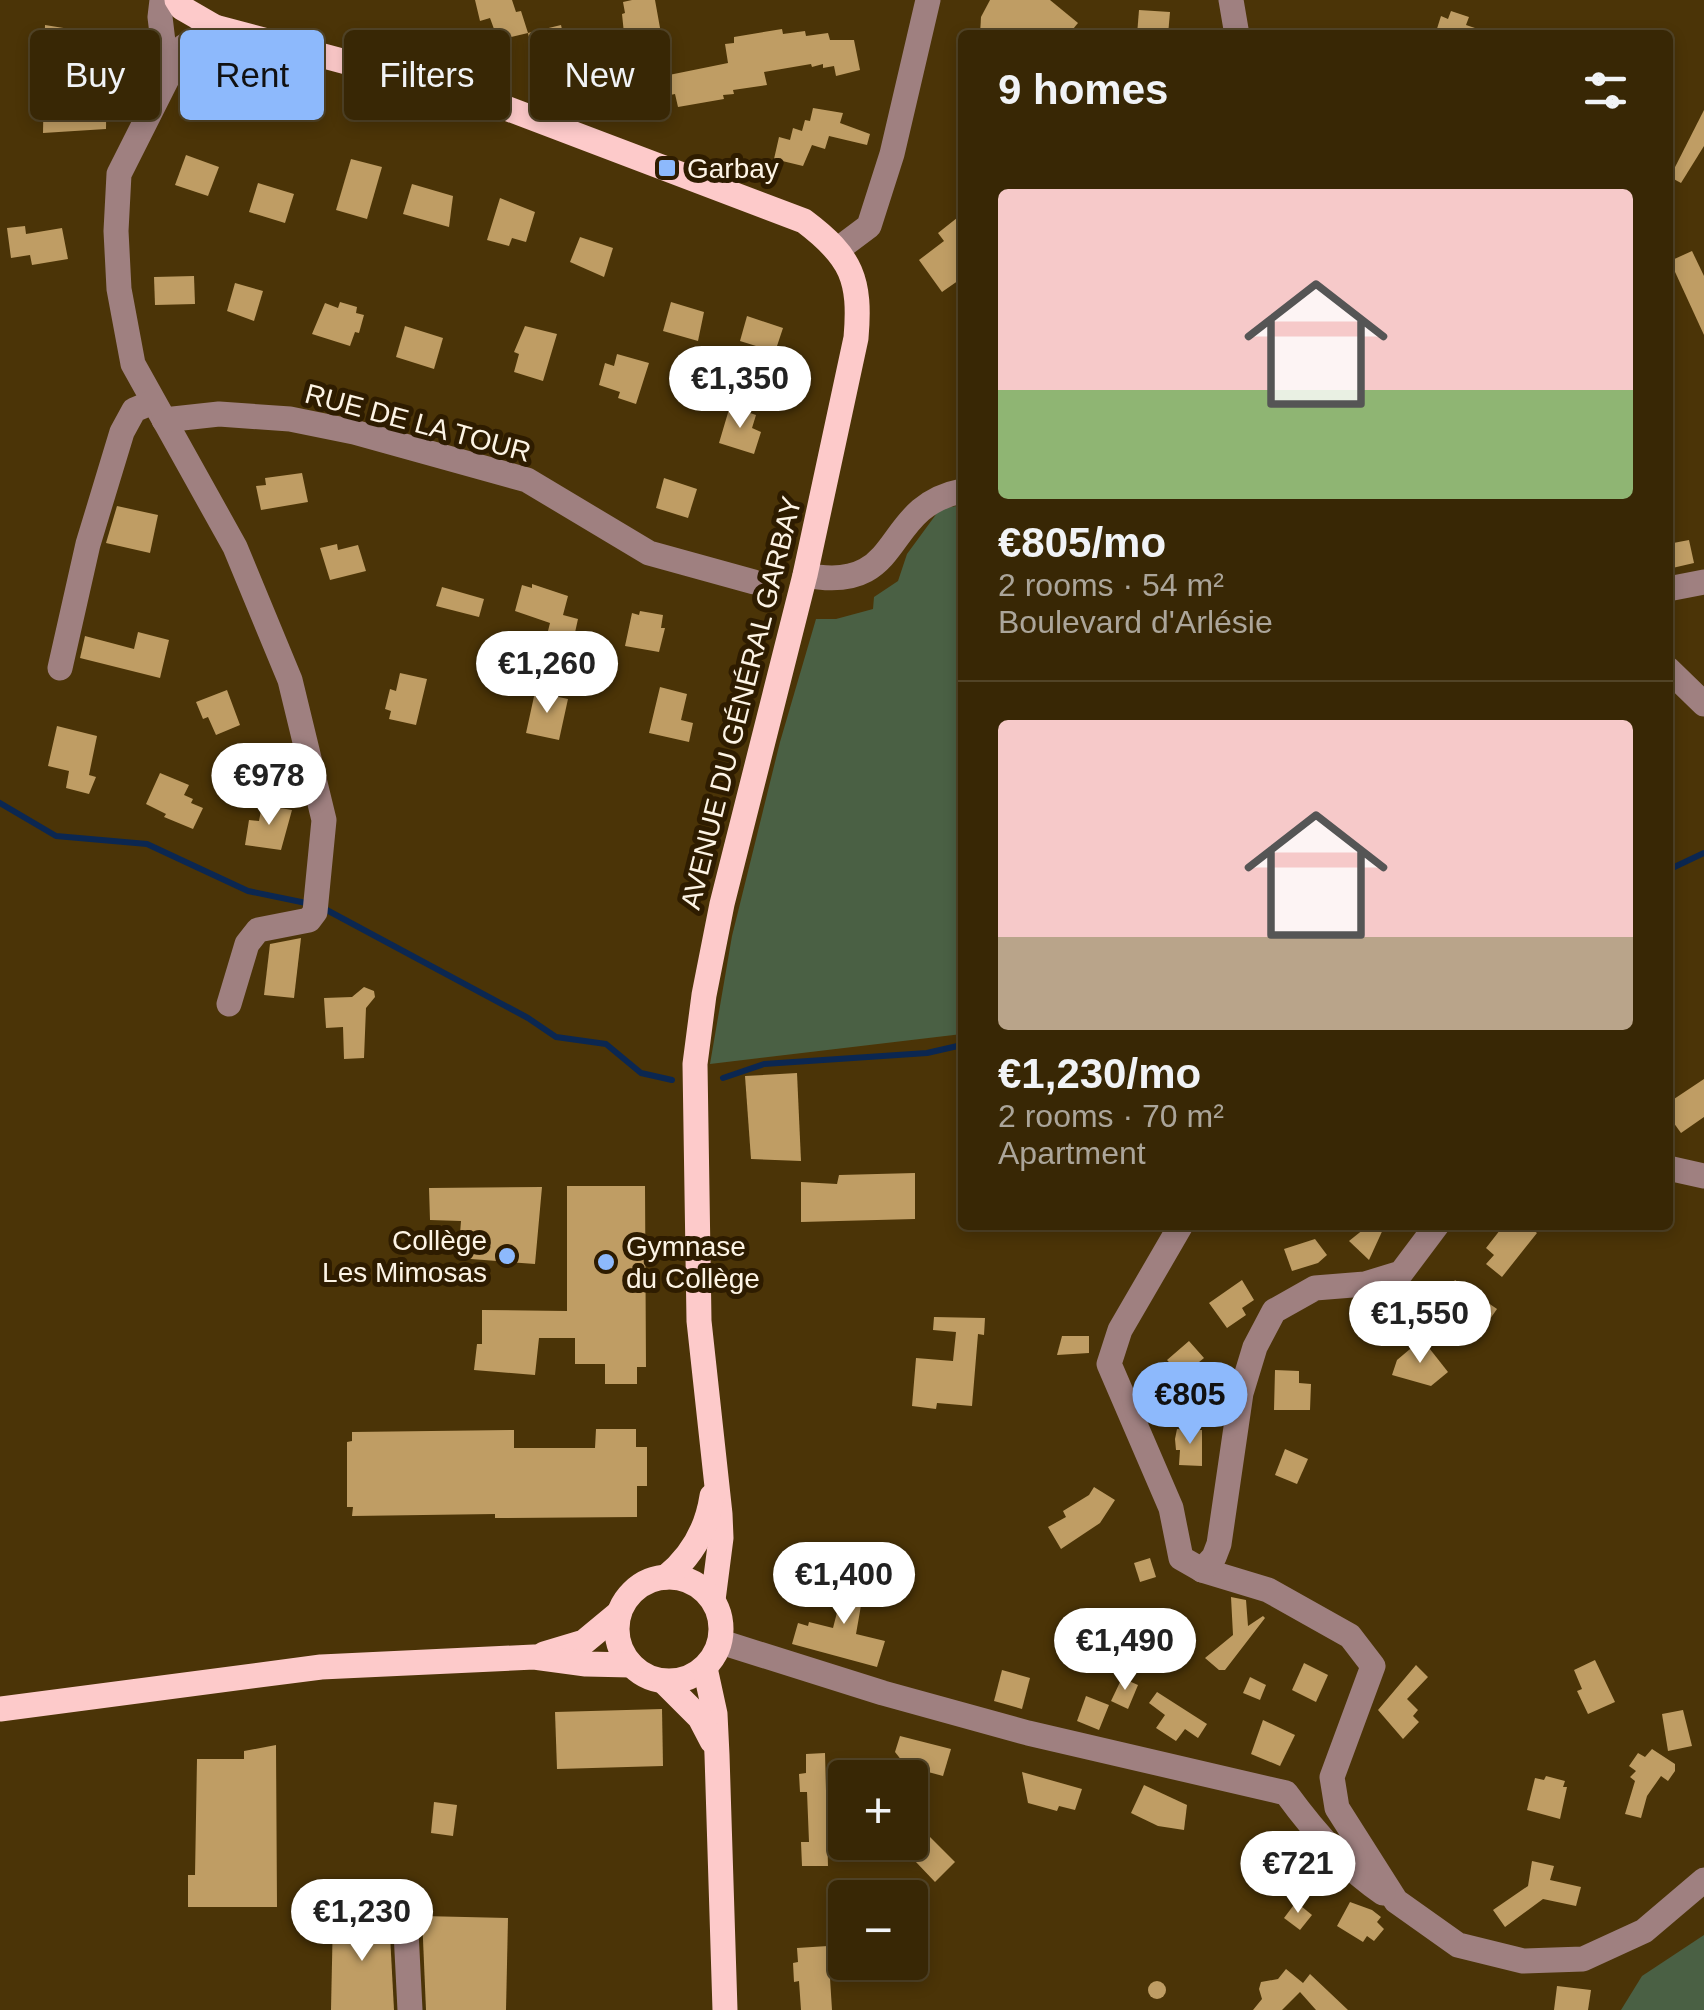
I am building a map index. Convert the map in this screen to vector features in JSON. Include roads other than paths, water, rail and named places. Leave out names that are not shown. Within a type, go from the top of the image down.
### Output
[{"type":"main road","name":"AVENUE DU GÉNÉRAL GARBAY","points":[[177,0],[182,8],[215,27],[477,96],[804,221],[837,250],[857,284],[856,338],[805,575],[722,904],[695,1064],[699,1321],[721,1538],[713,1600]]},
{"type":"main road","name":"AVENUE DU GÉNÉRAL GARBAY","points":[[666,1577],[699,1539],[712,1501],[714,1471]]},
{"type":"main road","points":[[534,1657],[584,1642],[618,1613],[637,1588],[666,1577],[684,1579],[713,1600],[721,1620],[720,1642],[705,1668],[693,1676],[664,1682]]},
{"type":"main road","points":[[618,1613],[616,1632],[620,1650],[631,1666],[640,1674],[664,1682],[700,1718],[717,1754]]},
{"type":"main road","points":[[0,1709],[320,1668],[534,1657],[631,1666]]},
{"type":"main road","points":[[705,1668],[715,1714],[726,2010]]},
{"type":"street","points":[[162,0],[160,17],[167,75]]},
{"type":"street","points":[[837,250],[869,226],[892,154],[928,0]]},
{"type":"street","points":[[1232,0],[1236,30]]},
{"type":"street","points":[[215,27],[183,47],[119,174],[116,232],[119,289],[133,364],[235,548],[290,680],[324,820],[316,905],[309,920],[258,930],[248,944],[229,1004]]},
{"type":"street","points":[[60,668],[88,544],[122,432],[134,410],[158,411]]},
{"type":"street","name":"RUE DE LA TOUR","points":[[158,411],[290,418],[527,480],[649,553],[754,582]]},
{"type":"street","points":[[805,575],[826,579],[866,572],[878,565],[922,507],[958,492]]},
{"type":"street","points":[[1673,589],[1704,582]]},
{"type":"street","points":[[1673,675],[1704,704]]},
{"type":"street","points":[[1673,1169],[1704,1176]]},
{"type":"street","points":[[1178,1230],[1120,1330],[1109,1364],[1171,1508],[1181,1558],[1202,1570],[1268,1590],[1350,1636],[1373,1666],[1332,1778],[1338,1808],[1396,1902]]},
{"type":"street","points":[[1202,1570],[1219,1544],[1241,1393],[1255,1347],[1274,1311],[1315,1288],[1365,1284],[1401,1273],[1433,1230]]},
{"type":"street","points":[[720,1642],[1028,1733],[1286,1792],[1361,1878],[1458,1946],[1524,1961],[1583,1958],[1644,1932],[1704,1880]]},
{"type":"street","points":[[404,1892],[410,2010]]},
{"type":"waterway","points":[[0,803],[56,836],[147,844],[248,891],[311,904]]},
{"type":"waterway","points":[[1673,868],[1704,853]]},
{"type":"waterway","points":[[323,908],[528,1018],[556,1037],[606,1044],[641,1073],[672,1080]]},
{"type":"waterway","points":[[723,1078],[764,1064],[927,1053],[958,1046]]},
{"type":"place","name":"Garbay","points":[[667,168]]},
{"type":"place","name":"Collège Les Mimosas","points":[[507,1256]]},
{"type":"place","name":"Gymnase du Collège","points":[[606,1262]]}]
